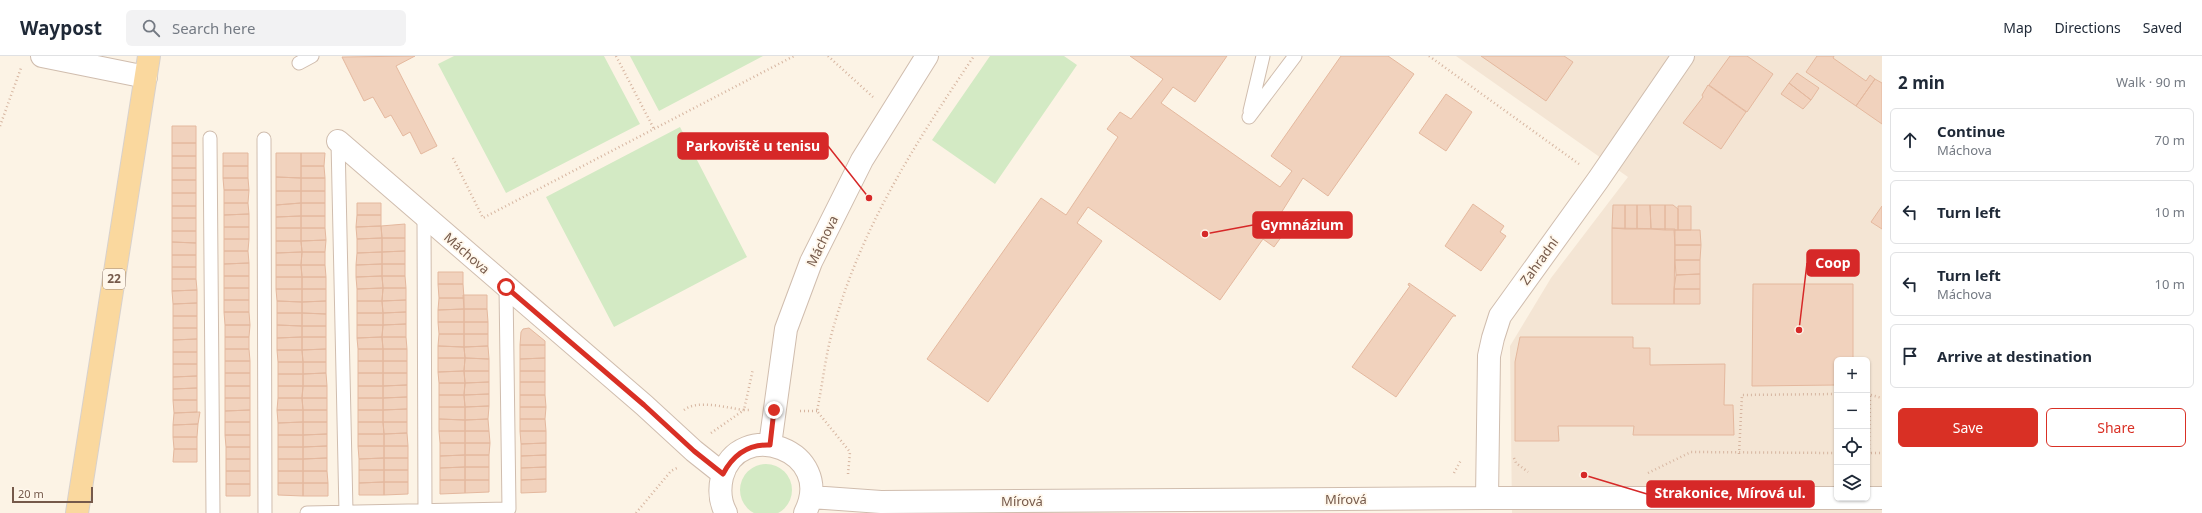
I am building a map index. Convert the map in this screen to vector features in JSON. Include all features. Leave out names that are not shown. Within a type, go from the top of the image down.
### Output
[{"type":"main road","name":"22","points":[[78,513],[148,67]]},
{"type":"street","name":"Máchova","points":[[770,445],[786,329],[811,262],[862,160],[927,56]]},
{"type":"street","name":"Zahradní","points":[[1487,498],[1489,356],[1498,323],[1514,296],[1598,180],[1683,56]]},
{"type":"street","points":[[32,60],[148,67]]},
{"type":"street","name":"Máchova","points":[[338,141],[644,405],[694,451],[723,474]]},
{"type":"street","points":[[726,513],[720,492],[723,474],[733,458],[741,452],[755,446],[770,445],[788,451],[800,460],[809,477],[808,505]]},
{"type":"street","name":"Mírová","points":[[808,505],[846,500],[881,502],[1487,498],[1882,498]]},
{"type":"lane","points":[[299,63],[312,56]]},
{"type":"lane","points":[[1263,56],[1249,117],[1296,56]]},
{"type":"lane","points":[[210,138],[213,513]]},
{"type":"lane","points":[[264,139],[265,513]]},
{"type":"lane","points":[[338,141],[346,512]]},
{"type":"lane","points":[[424,216],[425,511]]},
{"type":"lane","points":[[307,513],[509,509],[506,287]]},
{"type":"path","points":[[616,56],[654,129]]},
{"type":"path","points":[[453,158],[482,218],[794,56]]},
{"type":"path","points":[[828,56],[891,114]]},
{"type":"path","points":[[846,500],[850,452],[817,411],[835,323],[853,269],[874,220],[919,137],[974,56]]},
{"type":"path","points":[[1429,56],[1563,150],[1598,180]]},
{"type":"path","points":[[0,126],[32,60]]},
{"type":"path","points":[[1739,454],[1742,395],[1834,394]]},
{"type":"path","points":[[1870,394],[1882,398]]},
{"type":"path","points":[[1640,473],[1647,473],[1691,452],[1739,454],[1834,453]]},
{"type":"path","points":[[1870,453],[1882,453]]},
{"type":"path","points":[[1513,457],[1516,463],[1527,472],[1531,472]]},
{"type":"path","points":[[636,513],[671,471],[678,468]]},
{"type":"shaded area","points":[[1456,56],[1882,56],[1882,513],[1512,513],[1510,346],[1551,278],[1628,177]]},
{"type":"green space","points":[[454,56],[604,56],[640,124],[506,193],[438,64]]},
{"type":"green space","points":[[630,56],[763,56],[659,111]]},
{"type":"green space","points":[[990,56],[1064,56],[1077,65],[995,184],[932,140]]},
{"type":"green space","points":[[680,127],[747,257],[614,327],[546,197]]},
{"type":"green space","points":[[761,464],[771,464],[780,468],[788,476],[792,485],[792,495],[788,504],[776,514],[756,514],[752,512],[744,504],[740,495],[740,485],[744,476],[752,468]]},
{"type":"building","points":[[415,56],[396,66],[437,146],[421,154],[410,132],[403,136],[391,115],[385,118],[373,97],[364,101],[342,57]]},
{"type":"building","points":[[1130,56],[1227,56],[1195,102],[1173,87],[1161,103],[1280,187],[1292,171],[1271,156],[1341,56],[1388,56],[1414,74],[1328,196],[1303,178],[1276,221],[1287,229],[1274,247],[1263,239],[1220,300],[1088,207],[1077,223],[1102,241],[988,402],[927,359],[1041,198],[1066,215],[1118,137],[1107,129],[1120,112],[1131,119],[1163,79]]},
{"type":"building","points":[[1481,56],[1564,56],[1573,62],[1546,101]]},
{"type":"building","points":[[1730,56],[1747,56],[1773,74],[1747,112],[1709,85]]},
{"type":"building","points":[[1817,56],[1834,56],[1833,58],[1866,81],[1870,75],[1875,79],[1856,106],[1806,72]]},
{"type":"building","points":[[1797,73],[1819,88],[1811,100],[1789,83]]},
{"type":"building","points":[[1875,79],[1882,83],[1882,124],[1856,106]]},
{"type":"building","points":[[1789,83],[1811,100],[1803,109],[1781,94]]},
{"type":"building","points":[[1708,85],[1746,112],[1721,149],[1683,123],[1703,97],[1702,95]]},
{"type":"building","points":[[1446,94],[1472,112],[1446,151],[1419,133]]},
{"type":"building","points":[[172,126],[196,126],[196,143],[172,143]]},
{"type":"building","points":[[172,143],[196,143],[196,156],[172,156]]},
{"type":"building","points":[[223,153],[248,153],[248,166],[223,166]]},
{"type":"building","points":[[276,153],[301,153],[301,178],[276,177]]},
{"type":"building","points":[[301,153],[325,153],[324,166],[301,166]]},
{"type":"building","points":[[172,156],[196,156],[196,168],[172,168]]},
{"type":"building","points":[[223,166],[248,166],[248,178],[223,178]]},
{"type":"building","points":[[301,166],[324,166],[325,178],[301,178]]},
{"type":"building","points":[[172,168],[196,168],[196,180],[172,180]]},
{"type":"building","points":[[276,177],[301,178],[301,191],[276,191]]},
{"type":"building","points":[[223,178],[248,178],[249,190],[224,190]]},
{"type":"building","points":[[301,178],[325,178],[325,191],[301,191]]},
{"type":"building","points":[[172,180],[196,180],[196,193],[172,193]]},
{"type":"building","points":[[224,190],[249,190],[248,203],[224,203]]},
{"type":"building","points":[[276,191],[301,191],[301,203],[276,205]]},
{"type":"building","points":[[301,191],[325,191],[325,203],[301,203]]},
{"type":"building","points":[[172,193],[196,193],[196,206],[172,206]]},
{"type":"building","points":[[224,203],[248,203],[249,214],[224,215]]},
{"type":"building","points":[[301,203],[301,216],[276,217],[276,205]]},
{"type":"building","points":[[301,203],[325,203],[325,216],[301,216]]},
{"type":"building","points":[[357,203],[381,203],[381,215],[357,215]]},
{"type":"building","points":[[1473,204],[1504,226],[1500,232],[1506,236],[1481,271],[1445,246]]},
{"type":"building","points":[[1613,205],[1625,205],[1625,229],[1612,228]]},
{"type":"building","points":[[1625,205],[1637,205],[1637,229],[1625,229]]},
{"type":"building","points":[[1637,205],[1650,205],[1651,229],[1637,229]]},
{"type":"building","points":[[1650,205],[1665,205],[1665,230],[1651,229]]},
{"type":"building","points":[[1665,205],[1673,205],[1678,209],[1678,230],[1665,230]]},
{"type":"building","points":[[172,206],[196,206],[196,218],[172,218]]},
{"type":"building","points":[[1678,206],[1691,206],[1691,230],[1678,230]]},
{"type":"building","points":[[1882,206],[1882,229],[1871,222]]},
{"type":"building","points":[[249,214],[249,227],[224,227],[224,215]]},
{"type":"building","points":[[357,215],[381,215],[381,226],[356,227]]},
{"type":"building","points":[[301,216],[301,228],[276,228],[276,217]]},
{"type":"building","points":[[301,216],[325,216],[325,228],[301,228]]},
{"type":"building","points":[[172,218],[196,218],[196,231],[172,231]]},
{"type":"building","points":[[405,224],[405,238],[382,238],[381,226]]},
{"type":"building","points":[[381,226],[382,238],[357,239],[356,227]]},
{"type":"building","points":[[224,227],[249,227],[249,239],[224,239]]},
{"type":"building","points":[[276,228],[301,228],[301,241],[276,241]]},
{"type":"building","points":[[301,228],[325,228],[326,240],[301,241]]},
{"type":"building","points":[[1612,228],[1675,229],[1674,304],[1612,304]]},
{"type":"building","points":[[1674,230],[1700,230],[1701,245],[1675,245]]},
{"type":"building","points":[[172,231],[196,231],[196,243],[172,242]]},
{"type":"building","points":[[382,238],[405,238],[405,251],[382,252]]},
{"type":"building","points":[[382,238],[382,252],[357,253],[357,239]]},
{"type":"building","points":[[224,239],[249,239],[248,251],[224,251]]},
{"type":"building","points":[[326,240],[325,252],[302,252],[301,241]]},
{"type":"building","points":[[276,241],[301,241],[302,252],[276,253]]},
{"type":"building","points":[[172,242],[196,243],[196,255],[172,255]]},
{"type":"building","points":[[1675,245],[1701,245],[1700,260],[1675,260]]},
{"type":"building","points":[[224,251],[248,251],[249,263],[224,264]]},
{"type":"building","points":[[405,251],[405,264],[382,264],[382,252]]},
{"type":"building","points":[[302,252],[301,265],[276,265],[276,253]]},
{"type":"building","points":[[302,252],[325,252],[325,265],[301,265]]},
{"type":"building","points":[[382,252],[382,264],[356,265],[357,253]]},
{"type":"building","points":[[172,255],[196,255],[196,267],[172,267]]},
{"type":"building","points":[[1675,260],[1700,260],[1700,274],[1676,275]]},
{"type":"building","points":[[249,263],[249,276],[224,276],[224,264]]},
{"type":"building","points":[[382,264],[382,276],[356,277],[356,265]]},
{"type":"building","points":[[382,264],[405,264],[405,276],[382,276]]},
{"type":"building","points":[[276,265],[301,265],[302,277],[276,277]]},
{"type":"building","points":[[301,265],[325,265],[326,277],[302,277]]},
{"type":"building","points":[[172,267],[196,267],[196,279],[172,279]]},
{"type":"building","points":[[438,272],[463,272],[463,284],[438,284]]},
{"type":"building","points":[[1700,274],[1700,289],[1674,289],[1676,275]]},
{"type":"building","points":[[224,276],[249,276],[249,288],[224,288]]},
{"type":"building","points":[[382,276],[383,288],[357,289],[356,277]]},
{"type":"building","points":[[382,276],[405,276],[406,288],[383,288]]},
{"type":"building","points":[[276,277],[302,277],[302,289],[276,289]]},
{"type":"building","points":[[302,277],[326,277],[326,289],[302,289]]},
{"type":"building","points":[[172,279],[196,279],[197,290],[172,291]]},
{"type":"building","points":[[1409,283],[1456,316],[1453,316],[1396,397],[1352,367],[1410,286],[1408,285]]},
{"type":"building","points":[[438,284],[463,284],[464,298],[439,298]]},
{"type":"building","points":[[1753,284],[1853,284],[1853,357],[1834,357],[1834,385],[1752,386]]},
{"type":"building","points":[[224,288],[249,288],[249,300],[224,300]]},
{"type":"building","points":[[383,288],[382,301],[357,301],[357,289]]},
{"type":"building","points":[[383,288],[406,288],[406,300],[382,301]]},
{"type":"building","points":[[276,289],[302,289],[302,302],[277,301]]},
{"type":"building","points":[[302,289],[326,289],[326,301],[302,302]]},
{"type":"building","points":[[1674,289],[1700,289],[1700,304],[1674,304]]},
{"type":"building","points":[[197,290],[197,303],[173,304],[172,291]]},
{"type":"building","points":[[463,295],[487,295],[487,309],[464,309]]},
{"type":"building","points":[[439,298],[464,298],[464,309],[438,310]]},
{"type":"building","points":[[224,300],[249,300],[249,312],[224,312]]},
{"type":"building","points":[[406,300],[406,312],[383,313],[382,301]]},
{"type":"building","points":[[277,301],[302,302],[302,313],[277,313]]},
{"type":"building","points":[[326,301],[326,314],[302,313],[302,302]]},
{"type":"building","points":[[357,301],[382,301],[383,313],[357,313]]},
{"type":"building","points":[[197,303],[197,316],[173,316],[173,304]]},
{"type":"building","points":[[464,309],[487,309],[488,322],[464,322]]},
{"type":"building","points":[[464,309],[464,322],[438,322],[438,310]]},
{"type":"building","points":[[224,312],[249,312],[250,325],[225,325]]},
{"type":"building","points":[[406,312],[406,324],[383,325],[383,313]]},
{"type":"building","points":[[277,313],[302,313],[302,326],[277,325]]},
{"type":"building","points":[[302,313],[326,314],[326,326],[302,326]]},
{"type":"building","points":[[357,313],[383,313],[383,325],[357,325]]},
{"type":"building","points":[[173,316],[197,316],[197,328],[173,328]]},
{"type":"building","points":[[438,322],[464,322],[464,334],[439,334]]},
{"type":"building","points":[[464,322],[488,322],[488,334],[464,334]]},
{"type":"building","points":[[406,324],[406,337],[382,337],[383,325]]},
{"type":"building","points":[[225,325],[250,325],[249,337],[225,337]]},
{"type":"building","points":[[277,325],[302,326],[302,337],[277,338]]},
{"type":"building","points":[[357,325],[383,325],[382,337],[357,338]]},
{"type":"building","points":[[302,326],[326,326],[326,337],[302,337]]},
{"type":"building","points":[[173,328],[197,328],[197,339],[173,340]]},
{"type":"building","points":[[529,328],[545,341],[545,345],[520,345],[521,332],[523,329]]},
{"type":"building","points":[[439,334],[464,334],[464,347],[438,346]]},
{"type":"building","points":[[464,334],[488,334],[488,346],[464,347]]},
{"type":"building","points":[[225,337],[249,337],[249,349],[225,349]]},
{"type":"building","points":[[302,337],[302,350],[277,350],[277,338]]},
{"type":"building","points":[[302,337],[326,337],[326,349],[302,350]]},
{"type":"building","points":[[382,337],[383,349],[358,349],[357,338]]},
{"type":"building","points":[[382,337],[406,337],[407,349],[383,349]]},
{"type":"building","points":[[1520,337],[1633,337],[1633,348],[1650,348],[1650,365],[1725,364],[1724,405],[1733,405],[1734,435],[1633,435],[1634,426],[1558,426],[1559,441],[1515,441],[1515,362]]},
{"type":"building","points":[[197,339],[197,352],[173,352],[173,340]]},
{"type":"building","points":[[520,345],[545,345],[545,358],[520,359]]},
{"type":"building","points":[[438,346],[464,347],[465,358],[438,358]]},
{"type":"building","points":[[488,346],[489,359],[465,358],[464,347]]},
{"type":"building","points":[[225,349],[249,349],[250,361],[225,361]]},
{"type":"building","points":[[326,349],[326,362],[303,362],[302,350]]},
{"type":"building","points":[[358,349],[383,349],[383,361],[358,361]]},
{"type":"building","points":[[383,349],[407,349],[407,361],[383,361]]},
{"type":"building","points":[[277,350],[302,350],[303,362],[278,362]]},
{"type":"building","points":[[173,352],[197,352],[197,364],[173,364]]},
{"type":"building","points":[[438,358],[465,358],[464,371],[438,372]]},
{"type":"building","points":[[465,358],[489,359],[489,371],[464,371]]},
{"type":"building","points":[[545,358],[545,371],[520,371],[520,359]]},
{"type":"building","points":[[225,361],[250,361],[250,373],[225,373]]},
{"type":"building","points":[[358,361],[383,361],[383,373],[358,373]]},
{"type":"building","points":[[383,361],[407,361],[407,373],[383,373]]},
{"type":"building","points":[[278,362],[303,362],[303,374],[278,374]]},
{"type":"building","points":[[303,362],[326,362],[326,373],[303,374]]},
{"type":"building","points":[[173,364],[197,364],[197,376],[173,377]]},
{"type":"building","points":[[464,371],[489,371],[489,382],[465,383]]},
{"type":"building","points":[[464,371],[465,383],[439,383],[438,372]]},
{"type":"building","points":[[520,371],[545,371],[545,382],[520,382]]},
{"type":"building","points":[[225,373],[250,373],[250,386],[225,386]]},
{"type":"building","points":[[326,373],[327,386],[303,386],[303,374]]},
{"type":"building","points":[[358,373],[383,373],[383,386],[358,386]]},
{"type":"building","points":[[383,373],[407,373],[407,385],[383,386]]},
{"type":"building","points":[[278,374],[303,374],[303,386],[278,386]]},
{"type":"building","points":[[197,376],[197,388],[173,389],[173,377]]},
{"type":"building","points":[[489,382],[489,394],[464,395],[465,383]]},
{"type":"building","points":[[520,382],[545,382],[545,395],[520,395]]},
{"type":"building","points":[[439,383],[465,383],[464,395],[439,395]]},
{"type":"building","points":[[407,385],[407,397],[383,398],[383,386]]},
{"type":"building","points":[[225,386],[250,386],[250,398],[225,398]]},
{"type":"building","points":[[278,386],[303,386],[302,398],[278,398]]},
{"type":"building","points":[[303,386],[327,386],[327,398],[302,398]]},
{"type":"building","points":[[358,386],[383,386],[383,398],[358,398]]},
{"type":"building","points":[[197,388],[197,400],[173,400],[173,389]]},
{"type":"building","points":[[489,394],[489,406],[465,407],[464,395]]},
{"type":"building","points":[[439,395],[464,395],[465,407],[439,407]]},
{"type":"building","points":[[520,395],[545,395],[546,407],[520,407]]},
{"type":"building","points":[[407,397],[407,409],[383,410],[383,398]]},
{"type":"building","points":[[225,398],[250,398],[250,410],[225,411]]},
{"type":"building","points":[[278,398],[302,398],[303,410],[277,410]]},
{"type":"building","points":[[302,398],[327,398],[327,410],[303,410]]},
{"type":"building","points":[[358,398],[383,398],[383,410],[358,410]]},
{"type":"building","points":[[173,400],[197,400],[197,412],[174,413]]},
{"type":"building","points":[[489,406],[488,419],[465,420],[465,407]]},
{"type":"building","points":[[439,407],[465,407],[465,420],[439,419]]},
{"type":"building","points":[[520,407],[546,407],[545,419],[520,419]]},
{"type":"building","points":[[407,409],[407,422],[383,422],[383,410]]},
{"type":"building","points":[[250,410],[250,422],[225,422],[225,411]]},
{"type":"building","points":[[277,410],[303,410],[303,422],[278,423]]},
{"type":"building","points":[[303,410],[327,410],[327,422],[303,422]]},
{"type":"building","points":[[358,410],[383,410],[383,422],[358,422]]},
{"type":"building","points":[[200,412],[198,424],[173,425],[174,413]]},
{"type":"building","points":[[439,419],[465,420],[465,431],[439,431]]},
{"type":"building","points":[[488,419],[489,431],[465,431],[465,420]]},
{"type":"building","points":[[520,419],[545,419],[546,431],[520,431]]},
{"type":"building","points":[[225,422],[250,422],[250,435],[225,435]]},
{"type":"building","points":[[303,422],[303,435],[278,435],[278,423]]},
{"type":"building","points":[[303,422],[327,422],[327,434],[303,435]]},
{"type":"building","points":[[358,422],[383,422],[384,434],[358,434]]},
{"type":"building","points":[[383,422],[407,422],[407,433],[384,434]]},
{"type":"building","points":[[198,424],[197,437],[173,437],[173,425]]},
{"type":"building","points":[[439,431],[465,431],[465,443],[440,443]]},
{"type":"building","points":[[465,431],[489,431],[490,443],[465,443]]},
{"type":"building","points":[[520,431],[546,431],[546,443],[521,444]]},
{"type":"building","points":[[407,433],[408,446],[384,446],[384,434]]},
{"type":"building","points":[[327,434],[327,446],[303,447],[303,435]]},
{"type":"building","points":[[358,434],[384,434],[384,446],[358,446]]},
{"type":"building","points":[[225,435],[250,435],[250,447],[226,447]]},
{"type":"building","points":[[278,435],[303,435],[303,447],[278,447]]},
{"type":"building","points":[[173,437],[197,437],[197,449],[174,449]]},
{"type":"building","points":[[440,443],[465,443],[465,455],[440,456]]},
{"type":"building","points":[[465,443],[490,443],[489,455],[465,455]]},
{"type":"building","points":[[546,443],[546,455],[521,456],[521,444]]},
{"type":"building","points":[[327,446],[327,458],[303,459],[303,447]]},
{"type":"building","points":[[358,446],[384,446],[384,458],[359,459]]},
{"type":"building","points":[[384,446],[408,446],[408,458],[384,458]]},
{"type":"building","points":[[226,447],[250,447],[250,459],[226,459]]},
{"type":"building","points":[[278,447],[303,447],[303,459],[278,459]]},
{"type":"building","points":[[174,449],[197,449],[197,462],[173,462]]},
{"type":"building","points":[[465,455],[465,467],[440,468],[440,456]]},
{"type":"building","points":[[465,455],[489,455],[489,467],[465,467]]},
{"type":"building","points":[[546,455],[546,467],[521,468],[521,456]]},
{"type":"building","points":[[327,458],[327,471],[303,471],[303,459]]},
{"type":"building","points":[[384,458],[408,458],[408,470],[384,470]]},
{"type":"building","points":[[384,458],[384,470],[359,470],[359,459]]},
{"type":"building","points":[[226,459],[250,459],[250,471],[226,471]]},
{"type":"building","points":[[278,459],[303,459],[303,471],[278,471]]},
{"type":"building","points":[[465,467],[489,467],[489,480],[465,480]]},
{"type":"building","points":[[465,467],[465,480],[440,480],[440,468]]},
{"type":"building","points":[[546,467],[546,479],[521,480],[521,468]]},
{"type":"building","points":[[359,470],[384,470],[384,482],[359,483]]},
{"type":"building","points":[[384,470],[408,470],[408,482],[384,482]]},
{"type":"building","points":[[226,471],[250,471],[250,484],[226,484]]},
{"type":"building","points":[[278,471],[303,471],[303,483],[278,483]]},
{"type":"building","points":[[303,471],[327,471],[328,483],[303,483]]},
{"type":"building","points":[[546,479],[546,492],[521,493],[521,480]]},
{"type":"building","points":[[440,480],[465,480],[465,493],[440,494]]},
{"type":"building","points":[[465,480],[489,480],[489,492],[465,493]]},
{"type":"building","points":[[384,482],[408,482],[408,494],[384,495]]},
{"type":"building","points":[[384,482],[384,495],[359,495],[359,483]]},
{"type":"building","points":[[278,483],[303,483],[303,496],[278,495]]},
{"type":"building","points":[[303,483],[328,483],[328,496],[303,496]]},
{"type":"building","points":[[226,484],[250,484],[250,496],[226,496]]},
{"type":"place","name":"Parkoviště u tenisu","points":[[869,198]]},
{"type":"place","name":"Gymnázium","points":[[1205,234]]},
{"type":"place","name":"Coop","points":[[1799,330]]},
{"type":"place","name":"Strakonice, Mírová ul.","points":[[1584,475]]},
{"type":"route","points":[[506,287],[644,405],[694,451],[723,474],[733,458],[741,452],[750,447],[770,445],[774,410]]}]
